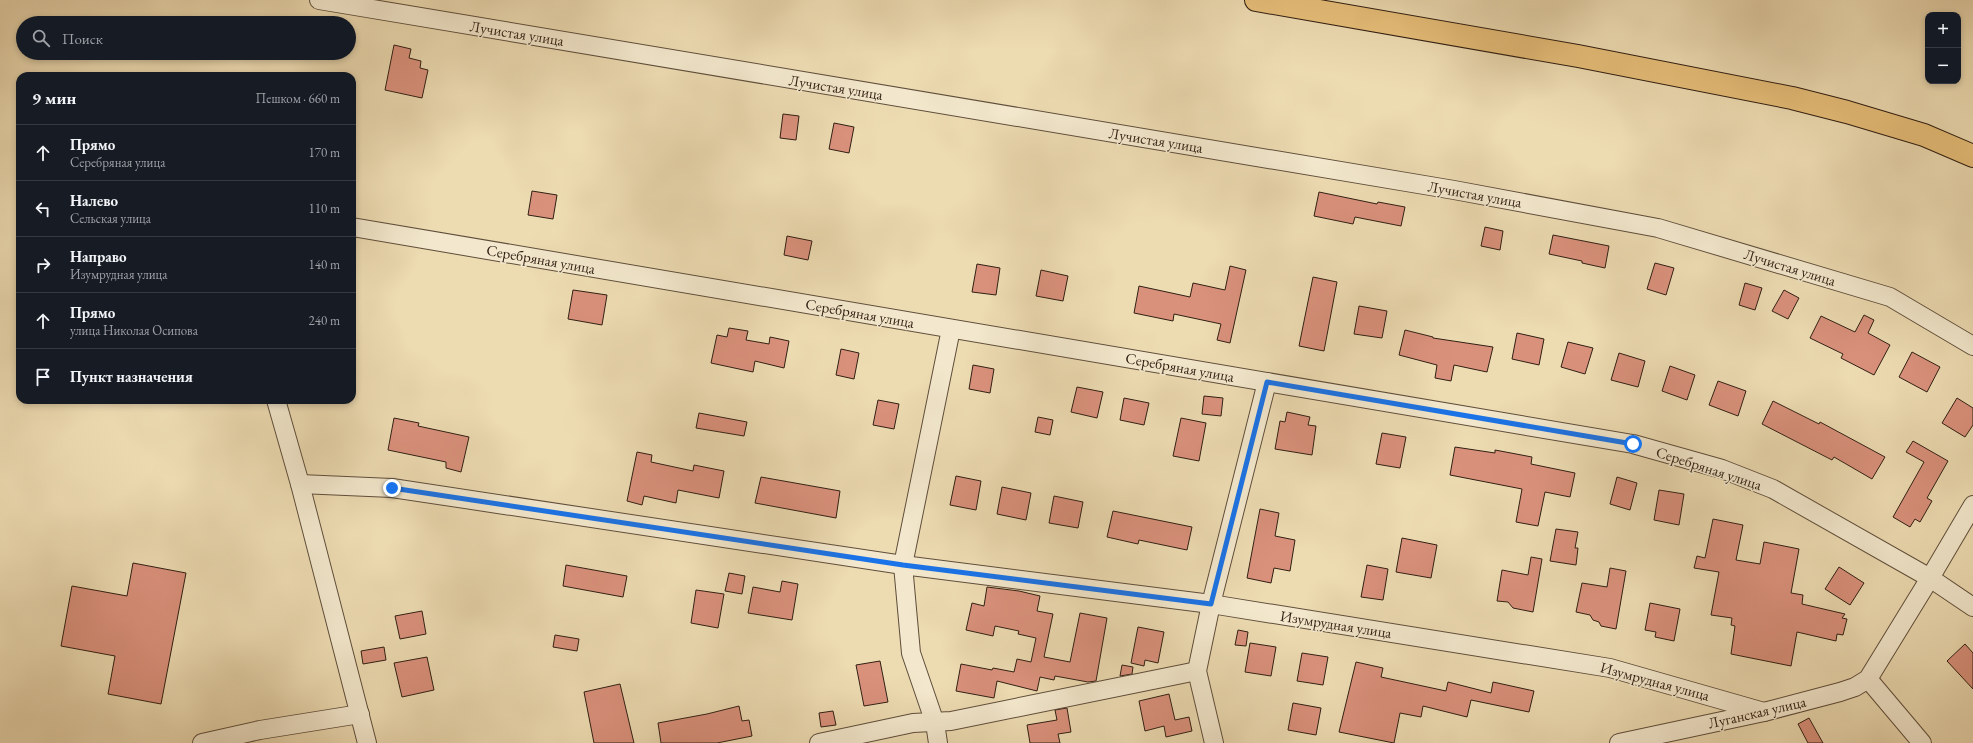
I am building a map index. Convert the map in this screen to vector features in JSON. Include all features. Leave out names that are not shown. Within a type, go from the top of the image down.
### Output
[{"type":"main road","points":[[1256,0],[1578,56],[1792,98],[1847,112],[1924,135],[1973,156]]},
{"type":"street","name":"Лучистая улица","points":[[319,0],[1454,190],[1658,228],[1890,297],[1973,346]]},
{"type":"street","name":"Серебряная улица","points":[[356,228],[1633,444],[1722,469],[1773,489],[1930,578],[1973,607]]},
{"type":"street","points":[[938,743],[935,723],[911,653],[903,565],[951,329]]},
{"type":"street","points":[[1214,743],[1197,671],[1211,604],[1267,382]]},
{"type":"street","points":[[277,404],[300,484],[360,714],[366,743]]},
{"type":"street","name":"Изумрудная улица","points":[[300,484],[392,488],[903,565],[1211,604],[1610,668],[1764,712]]},
{"type":"street","points":[[1922,743],[1868,678],[1973,505]]},
{"type":"street","points":[[819,743],[913,723],[935,723],[1197,671]]},
{"type":"street","name":"Луганская улица","points":[[1619,743],[1764,712],[1855,688],[1868,678]]},
{"type":"street","points":[[202,743],[260,730],[360,714]]},
{"type":"building","points":[[394,45],[411,49],[409,58],[421,61],[420,68],[428,70],[422,98],[385,90]]},
{"type":"building","points":[[783,114],[799,116],[796,140],[780,138]]},
{"type":"building","points":[[834,123],[854,127],[849,153],[829,149]]},
{"type":"building","points":[[532,191],[557,195],[553,219],[528,215]]},
{"type":"building","points":[[1319,192],[1377,204],[1378,202],[1405,207],[1401,226],[1355,217],[1353,224],[1314,216]]},
{"type":"building","points":[[1485,227],[1503,231],[1500,250],[1481,246]]},
{"type":"building","points":[[1553,235],[1609,246],[1605,268],[1582,263],[1582,261],[1549,254]]},
{"type":"building","points":[[787,236],[812,241],[808,260],[784,255]]},
{"type":"building","points":[[1655,263],[1674,268],[1666,295],[1647,289]]},
{"type":"building","points":[[977,264],[1000,268],[996,295],[972,292]]},
{"type":"building","points":[[1230,266],[1246,270],[1230,343],[1217,340],[1221,324],[1174,314],[1173,321],[1134,313],[1139,286],[1190,297],[1193,283],[1225,290]]},
{"type":"building","points":[[1041,270],[1068,276],[1063,301],[1036,296]]},
{"type":"building","points":[[1313,277],[1337,282],[1324,351],[1299,346]]},
{"type":"building","points":[[1745,283],[1762,288],[1755,310],[1739,305]]},
{"type":"building","points":[[573,290],[607,295],[602,325],[568,319]]},
{"type":"building","points":[[1784,290],[1799,298],[1788,319],[1772,311]]},
{"type":"building","points":[[1359,306],[1387,311],[1382,338],[1354,334]]},
{"type":"building","points":[[1864,315],[1874,320],[1868,333],[1890,345],[1874,375],[1841,358],[1843,354],[1810,338],[1821,316],[1855,332]]},
{"type":"building","points":[[729,328],[748,331],[746,340],[769,344],[770,337],[789,341],[784,368],[755,361],[753,372],[711,363],[717,335],[727,337]]},
{"type":"building","points":[[1405,330],[1433,338],[1493,347],[1487,372],[1454,365],[1451,381],[1435,378],[1437,365],[1399,355]]},
{"type":"building","points":[[1517,333],[1544,339],[1539,365],[1512,359]]},
{"type":"building","points":[[1568,342],[1593,348],[1585,374],[1561,367]]},
{"type":"building","points":[[841,349],[859,353],[854,379],[836,375]]},
{"type":"building","points":[[1912,352],[1940,367],[1927,392],[1899,377]]},
{"type":"building","points":[[1619,353],[1645,361],[1638,387],[1611,380]]},
{"type":"building","points":[[973,365],[994,369],[990,393],[969,389]]},
{"type":"building","points":[[1670,366],[1695,375],[1687,400],[1662,391]]},
{"type":"building","points":[[1718,381],[1746,391],[1738,416],[1709,405]]},
{"type":"building","points":[[1077,387],[1103,392],[1097,418],[1071,412]]},
{"type":"building","points":[[1204,396],[1223,398],[1221,416],[1202,414]]},
{"type":"building","points":[[1124,398],[1149,403],[1144,425],[1120,420]]},
{"type":"building","points":[[1957,398],[1973,408],[1973,425],[1965,437],[1942,423]]},
{"type":"building","points":[[878,400],[899,404],[894,429],[873,425]]},
{"type":"building","points":[[1773,401],[1819,424],[1820,422],[1885,457],[1872,479],[1834,457],[1832,460],[1762,424]]},
{"type":"building","points":[[1287,412],[1310,417],[1308,425],[1316,426],[1312,455],[1275,449],[1280,421],[1285,422]]},
{"type":"building","points":[[699,413],[747,422],[744,436],[696,428]]},
{"type":"building","points":[[1038,417],[1053,420],[1050,435],[1035,432]]},
{"type":"building","points":[[394,418],[419,423],[418,426],[469,437],[461,472],[446,468],[446,462],[388,450]]},
{"type":"building","points":[[1181,418],[1206,423],[1199,461],[1173,456]]},
{"type":"building","points":[[1382,433],[1406,437],[1400,468],[1376,464]]},
{"type":"building","points":[[1913,441],[1948,461],[1927,498],[1932,501],[1920,522],[1915,519],[1910,527],[1893,517],[1924,462],[1906,452]]},
{"type":"building","points":[[1455,447],[1495,453],[1495,450],[1532,457],[1531,464],[1575,473],[1570,497],[1545,492],[1538,526],[1516,522],[1522,489],[1450,475]]},
{"type":"building","points":[[637,452],[652,455],[651,462],[693,471],[694,465],[724,471],[719,498],[678,490],[676,503],[644,496],[642,505],[627,501]]},
{"type":"building","points":[[956,476],[981,481],[976,510],[950,505]]},
{"type":"building","points":[[761,477],[840,491],[836,518],[755,503]]},
{"type":"building","points":[[1617,477],[1637,483],[1630,510],[1610,504]]},
{"type":"building","points":[[1002,487],[1031,493],[1026,520],[997,514]]},
{"type":"building","points":[[1659,490],[1684,494],[1679,525],[1654,520]]},
{"type":"building","points":[[1054,496],[1083,502],[1078,528],[1049,523]]},
{"type":"building","points":[[1260,509],[1279,513],[1275,536],[1295,540],[1290,571],[1274,568],[1271,583],[1247,578]]},
{"type":"building","points":[[1113,511],[1192,527],[1187,550],[1139,540],[1138,544],[1107,537]]},
{"type":"building","points":[[1713,519],[1743,525],[1736,560],[1760,564],[1764,542],[1799,549],[1791,593],[1803,595],[1802,604],[1845,614],[1842,618],[1847,619],[1843,635],[1837,634],[1836,641],[1797,632],[1791,666],[1731,654],[1735,626],[1731,625],[1732,618],[1711,615],[1719,572],[1694,568],[1697,556],[1705,558]]},
{"type":"building","points":[[1556,529],[1578,532],[1575,548],[1578,548],[1576,565],[1550,561]]},
{"type":"building","points":[[1402,538],[1437,545],[1431,578],[1396,572]]},
{"type":"building","points":[[1531,557],[1542,559],[1533,612],[1513,608],[1508,602],[1497,601],[1502,570],[1528,575]]},
{"type":"building","points":[[133,563],[186,573],[161,704],[108,694],[115,656],[61,646],[72,586],[127,596]]},
{"type":"building","points":[[566,565],[627,576],[623,597],[563,586]]},
{"type":"building","points":[[1367,565],[1388,569],[1383,600],[1361,597]]},
{"type":"building","points":[[1839,567],[1864,583],[1850,605],[1825,589]]},
{"type":"building","points":[[1610,568],[1626,571],[1616,629],[1601,626],[1599,622],[1593,620],[1590,615],[1576,612],[1582,583],[1607,587]]},
{"type":"building","points":[[729,573],[745,576],[742,594],[725,591]]},
{"type":"building","points":[[782,581],[798,584],[792,620],[748,613],[753,587],[780,592]]},
{"type":"building","points":[[987,587],[1019,591],[1040,596],[1037,611],[1053,614],[1044,657],[1070,662],[1080,613],[1107,618],[1096,681],[1088,682],[1055,676],[1054,680],[1040,677],[1037,691],[997,681],[994,698],[956,691],[961,664],[992,670],[993,668],[1014,672],[1017,659],[1031,662],[1036,638],[1018,634],[1019,631],[995,626],[993,636],[966,630],[972,603],[984,606]]},
{"type":"building","points":[[696,590],[724,594],[718,628],[691,623]]},
{"type":"building","points":[[1650,603],[1680,609],[1674,641],[1655,637],[1656,632],[1645,630]]},
{"type":"building","points":[[422,611],[426,634],[400,639],[395,616]]},
{"type":"building","points":[[1138,627],[1164,632],[1158,663],[1145,660],[1144,666],[1131,663]]},
{"type":"building","points":[[1238,630],[1248,632],[1246,646],[1235,645]]},
{"type":"building","points":[[555,635],[579,639],[577,651],[553,647]]},
{"type":"building","points":[[1250,643],[1276,647],[1271,676],[1245,672]]},
{"type":"building","points":[[1965,644],[1973,653],[1973,689],[1947,661]]},
{"type":"building","points":[[384,647],[386,660],[363,664],[361,651]]},
{"type":"building","points":[[1302,653],[1328,657],[1323,685],[1297,681]]},
{"type":"building","points":[[427,657],[434,690],[402,697],[394,663]]},
{"type":"building","points":[[880,661],[888,702],[864,706],[856,665]]},
{"type":"building","points":[[1356,662],[1383,668],[1381,677],[1446,691],[1448,682],[1491,693],[1493,682],[1534,691],[1529,712],[1471,700],[1467,717],[1423,706],[1421,717],[1400,713],[1394,743],[1339,732]]},
{"type":"building","points":[[1122,665],[1133,667],[1132,674],[1120,676]]},
{"type":"building","points":[[620,684],[634,743],[594,743],[584,692]]},
{"type":"building","points":[[1169,694],[1175,720],[1189,717],[1192,731],[1166,737],[1164,726],[1145,731],[1139,701]]},
{"type":"building","points":[[1293,703],[1321,708],[1316,735],[1288,730]]},
{"type":"building","points":[[739,706],[742,721],[749,720],[752,736],[717,743],[661,743],[658,723],[707,714]]},
{"type":"building","points":[[1067,708],[1071,732],[1058,734],[1060,743],[1030,743],[1027,725],[1057,720],[1055,710]]},
{"type":"building","points":[[833,711],[836,725],[821,727],[819,713]]},
{"type":"building","points":[[1809,718],[1823,743],[1808,743],[1798,724]]},
{"type":"route","points":[[392,488],[903,565],[1211,604],[1267,382],[1633,444]]}]
